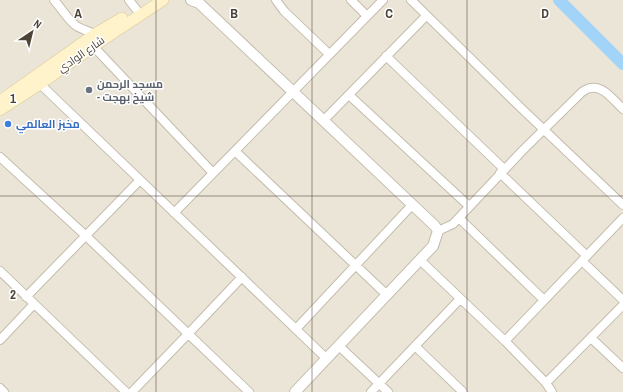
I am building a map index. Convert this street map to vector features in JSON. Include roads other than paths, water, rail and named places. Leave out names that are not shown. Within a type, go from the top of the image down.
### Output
[{"type":"main road","name":"شارع الوادي","points":[[0,110],[40,84],[136,9],[150,0]]},
{"type":"main road","name":"شارع الوادي","points":[[0,101],[96,40],[164,0]]},
{"type":"street","points":[[54,0],[75,25],[96,40],[213,173]]},
{"type":"street","points":[[128,0],[136,9]]},
{"type":"street","points":[[276,0],[284,11],[329,54]]},
{"type":"street","points":[[351,0],[367,16]]},
{"type":"street","points":[[174,213],[383,0]]},
{"type":"street","points":[[410,0],[623,205]]},
{"type":"street","points":[[196,1],[435,226],[438,231],[433,246],[295,392]]},
{"type":"street","points":[[323,121],[426,16]]},
{"type":"street","points":[[386,56],[502,171],[623,300]]},
{"type":"street","points":[[40,84],[327,359]]},
{"type":"street","points":[[438,231],[453,224],[543,129],[582,92],[590,88],[596,88],[605,92],[623,110]]},
{"type":"street","points":[[348,95],[469,206]]},
{"type":"street","points":[[235,151],[386,295]]},
{"type":"street","points":[[0,157],[85,235],[249,392]]},
{"type":"street","points":[[26,297],[140,180]]},
{"type":"street","points":[[296,329],[412,205]]},
{"type":"street","points":[[459,218],[544,300]]},
{"type":"street","points":[[505,341],[623,218]]},
{"type":"street","points":[[420,260],[505,341],[546,383],[552,392]]},
{"type":"street","points":[[0,271],[120,390]]},
{"type":"street","points":[[132,392],[242,277]]},
{"type":"street","points":[[371,392],[460,299]]},
{"type":"street","points":[[0,340],[34,304]]},
{"type":"street","points":[[546,383],[623,305]]},
{"type":"street","points":[[591,338],[623,368]]},
{"type":"street","points":[[339,346],[388,392]]},
{"type":"street","points":[[415,346],[463,392]]},
{"type":"street","points":[[0,388],[4,392]]},
{"type":"waterway","points":[[559,0],[623,64]]},
{"type":"place","name":"مسجد الرحمن - شيخ بهجت","points":[[89,90]]},
{"type":"place","name":"مخبز العالمي","points":[[8,124]]}]
